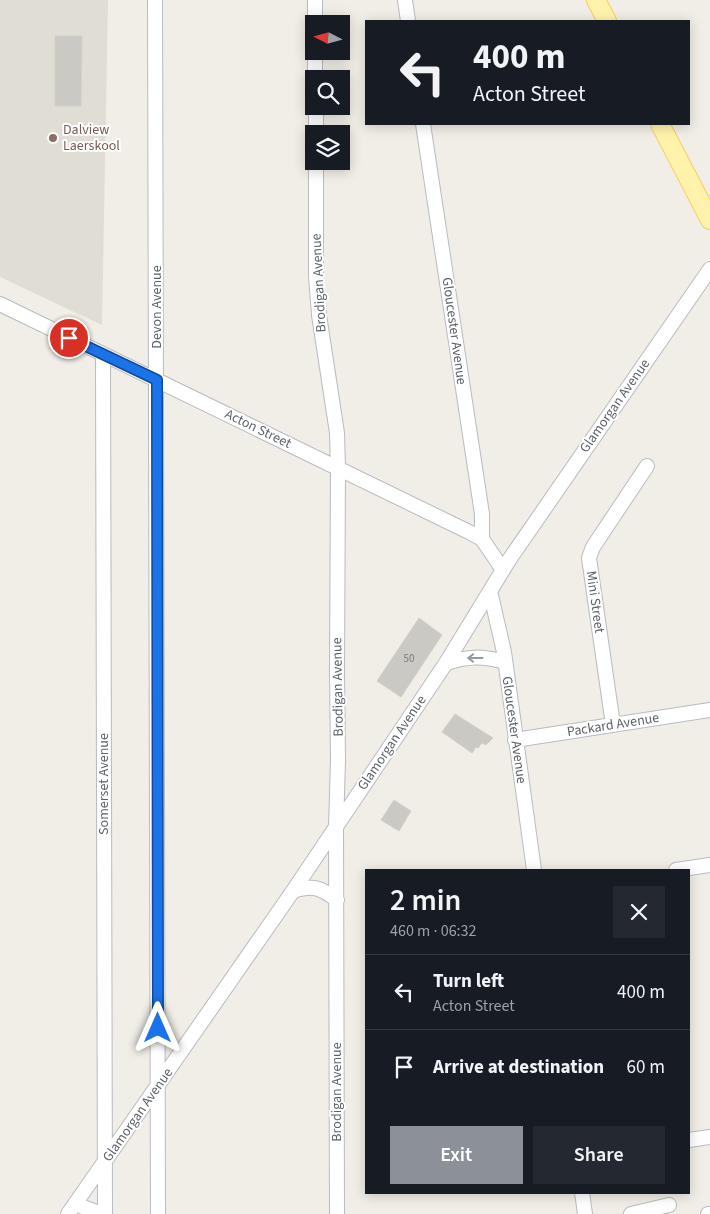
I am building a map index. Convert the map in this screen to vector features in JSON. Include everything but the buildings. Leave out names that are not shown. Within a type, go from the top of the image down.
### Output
[{"type":"main road","points":[[596,0],[606,20]]},
{"type":"main road","points":[[661,125],[710,220]]},
{"type":"street","name":"Devon Avenue","points":[[156,0],[158,1214]]},
{"type":"street","points":[[315,0],[315,15]]},
{"type":"street","points":[[405,0],[408,20]]},
{"type":"street","name":"Gloucester Avenue","points":[[423,125],[482,514],[482,539]]},
{"type":"street","name":"Brodigan Avenue","points":[[316,170],[316,276],[319,315],[336,433],[338,468],[336,1214]]},
{"type":"street","name":"Glamorgan Avenue","points":[[71,1209],[293,891],[446,663],[503,570],[710,268]]},
{"type":"street","name":"Acton Street","points":[[0,304],[482,539],[503,570]]},
{"type":"street","name":"Somerset Avenue","points":[[103,354],[105,1161],[103,1214]]},
{"type":"street","name":"Mini Street","points":[[613,725],[589,558],[592,547],[647,466]]},
{"type":"street","name":"Gloucester Avenue","points":[[490,591],[505,662],[534,869]]},
{"type":"street","points":[[446,663],[471,657],[505,662]]},
{"type":"street","name":"Packard Avenue","points":[[515,740],[710,710]]},
{"type":"street","points":[[683,869],[710,865]]},
{"type":"street","points":[[293,891],[304,888],[319,888],[337,900]]},
{"type":"street","points":[[690,1140],[710,1137]]},
{"type":"street","points":[[582,1194],[585,1214]]},
{"type":"street","points":[[631,1214],[669,1204]]},
{"type":"street","points":[[71,1209],[103,1214]]},
{"type":"shaded area","name":"Dalview Laerskool","points":[[0,0],[108,0],[102,325],[0,277]]},
{"type":"place","name":"Dalview Laerskool","points":[[53,138]]},
{"type":"route","points":[[69,338],[157,380],[158,1028]]}]
